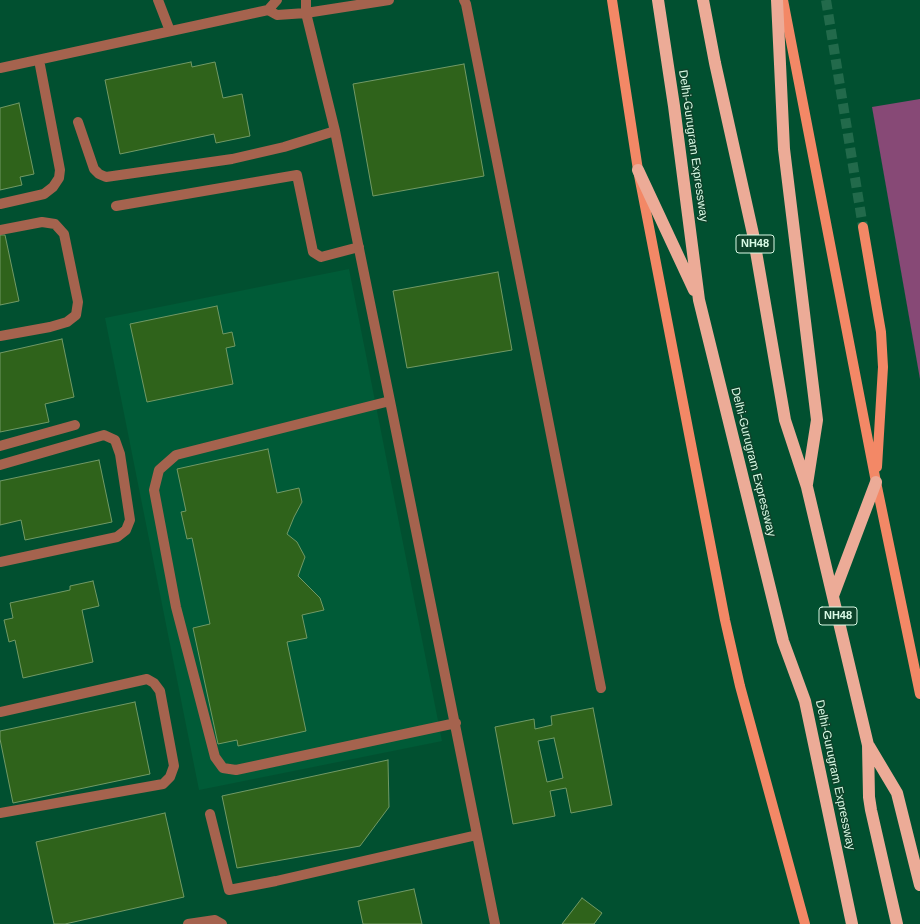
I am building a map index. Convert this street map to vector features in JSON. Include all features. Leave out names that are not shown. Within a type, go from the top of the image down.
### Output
[{"type":"highway","name":"Delhi-Gurugram Expressway","points":[[658,0],[674,106],[699,300],[783,641],[805,701],[852,924]]},
{"type":"highway","name":"NH48","points":[[703,0],[714,63],[753,234],[785,420],[807,487],[868,745],[869,797],[897,924]]},
{"type":"highway","points":[[777,0],[784,149],[817,420],[807,487]]},
{"type":"highway","points":[[638,170],[699,300]]},
{"type":"highway","points":[[833,596],[876,482]]},
{"type":"highway","points":[[868,745],[897,794],[920,886]]},
{"type":"main road","points":[[612,0],[638,170],[725,620],[740,686],[805,924]]},
{"type":"main road","points":[[783,0],[876,482],[920,694]]},
{"type":"main road","points":[[864,227],[881,332],[882,353],[876,482]]},
{"type":"street","points":[[158,0],[170,31]]},
{"type":"street","points":[[0,68],[268,10],[277,0]]},
{"type":"street","points":[[306,0],[306,13],[335,131],[456,723],[495,924]]},
{"type":"street","points":[[268,10],[277,15],[306,13],[389,0]]},
{"type":"street","points":[[464,0],[601,688]]},
{"type":"street","points":[[0,204],[44,194],[53,187],[59,178],[60,170],[39,60]]},
{"type":"street","points":[[78,122],[94,169],[99,174],[106,177],[232,159],[284,147],[335,131]]},
{"type":"street","points":[[116,206],[297,175],[313,252],[321,257],[359,247]]},
{"type":"street","points":[[0,230],[42,222],[55,224],[64,234],[78,302],[76,315],[67,322],[50,327],[0,336]]},
{"type":"street","points":[[390,401],[176,455],[159,470],[154,490],[176,607],[215,757],[223,768],[236,770],[456,723]]},
{"type":"street","points":[[0,446],[75,425]]},
{"type":"street","points":[[0,465],[104,435],[116,440],[120,454],[130,520],[126,530],[117,537],[0,562]]},
{"type":"street","points":[[0,712],[147,679],[154,683],[160,691],[174,766],[170,777],[163,784],[0,812]]},
{"type":"street","points":[[210,814],[229,890],[276,881],[477,835]]},
{"type":"street","points":[[188,924],[215,920],[222,924]]},
{"type":"shaded area","points":[[920,99],[920,379],[872,107]]},
{"type":"shaded area","points":[[349,269],[442,741],[199,790],[105,318]]},
{"type":"building","points":[[191,62],[192,67],[215,62],[223,98],[242,94],[250,136],[216,143],[214,134],[120,154],[105,80]]},
{"type":"building","points":[[464,64],[484,176],[373,196],[353,84]]},
{"type":"building","points":[[19,103],[34,174],[20,177],[22,185],[0,190],[0,108]]},
{"type":"building","points":[[0,235],[5,235],[19,301],[0,305]]},
{"type":"building","points":[[498,272],[512,350],[407,368],[393,291]]},
{"type":"building","points":[[217,306],[223,334],[232,332],[235,346],[226,348],[233,384],[147,402],[130,324]]},
{"type":"building","points":[[62,339],[74,397],[45,404],[49,422],[0,432],[0,353]]},
{"type":"building","points":[[268,449],[277,493],[299,488],[302,502],[287,534],[297,542],[305,557],[298,576],[320,598],[324,610],[302,615],[307,638],[287,642],[306,731],[238,746],[237,740],[218,744],[193,628],[210,624],[192,538],[187,539],[181,512],[186,511],[177,469]]},
{"type":"building","points":[[99,460],[112,522],[25,540],[21,520],[0,525],[0,481]]},
{"type":"building","points":[[93,581],[99,606],[82,610],[93,662],[23,678],[15,640],[9,642],[4,620],[13,618],[10,603],[70,590],[70,586]]},
{"type":"building","points":[[135,702],[150,774],[13,803],[0,739],[0,731]]},
{"type":"building","points":[[593,708],[612,805],[571,813],[566,788],[550,791],[555,816],[513,824],[495,727],[534,719],[535,729],[552,725],[551,716]],"holes":[[[554,738],[563,778],[547,782],[538,741]]]},
{"type":"building","points":[[388,760],[389,807],[360,846],[237,868],[222,796]]},
{"type":"building","points":[[165,813],[184,897],[65,924],[54,924],[36,842]]},
{"type":"building","points":[[414,889],[422,924],[363,924],[358,901]]},
{"type":"building","points":[[582,898],[602,913],[594,924],[562,924]]},
{"type":"tunnel","points":[[826,0],[863,227]]}]
